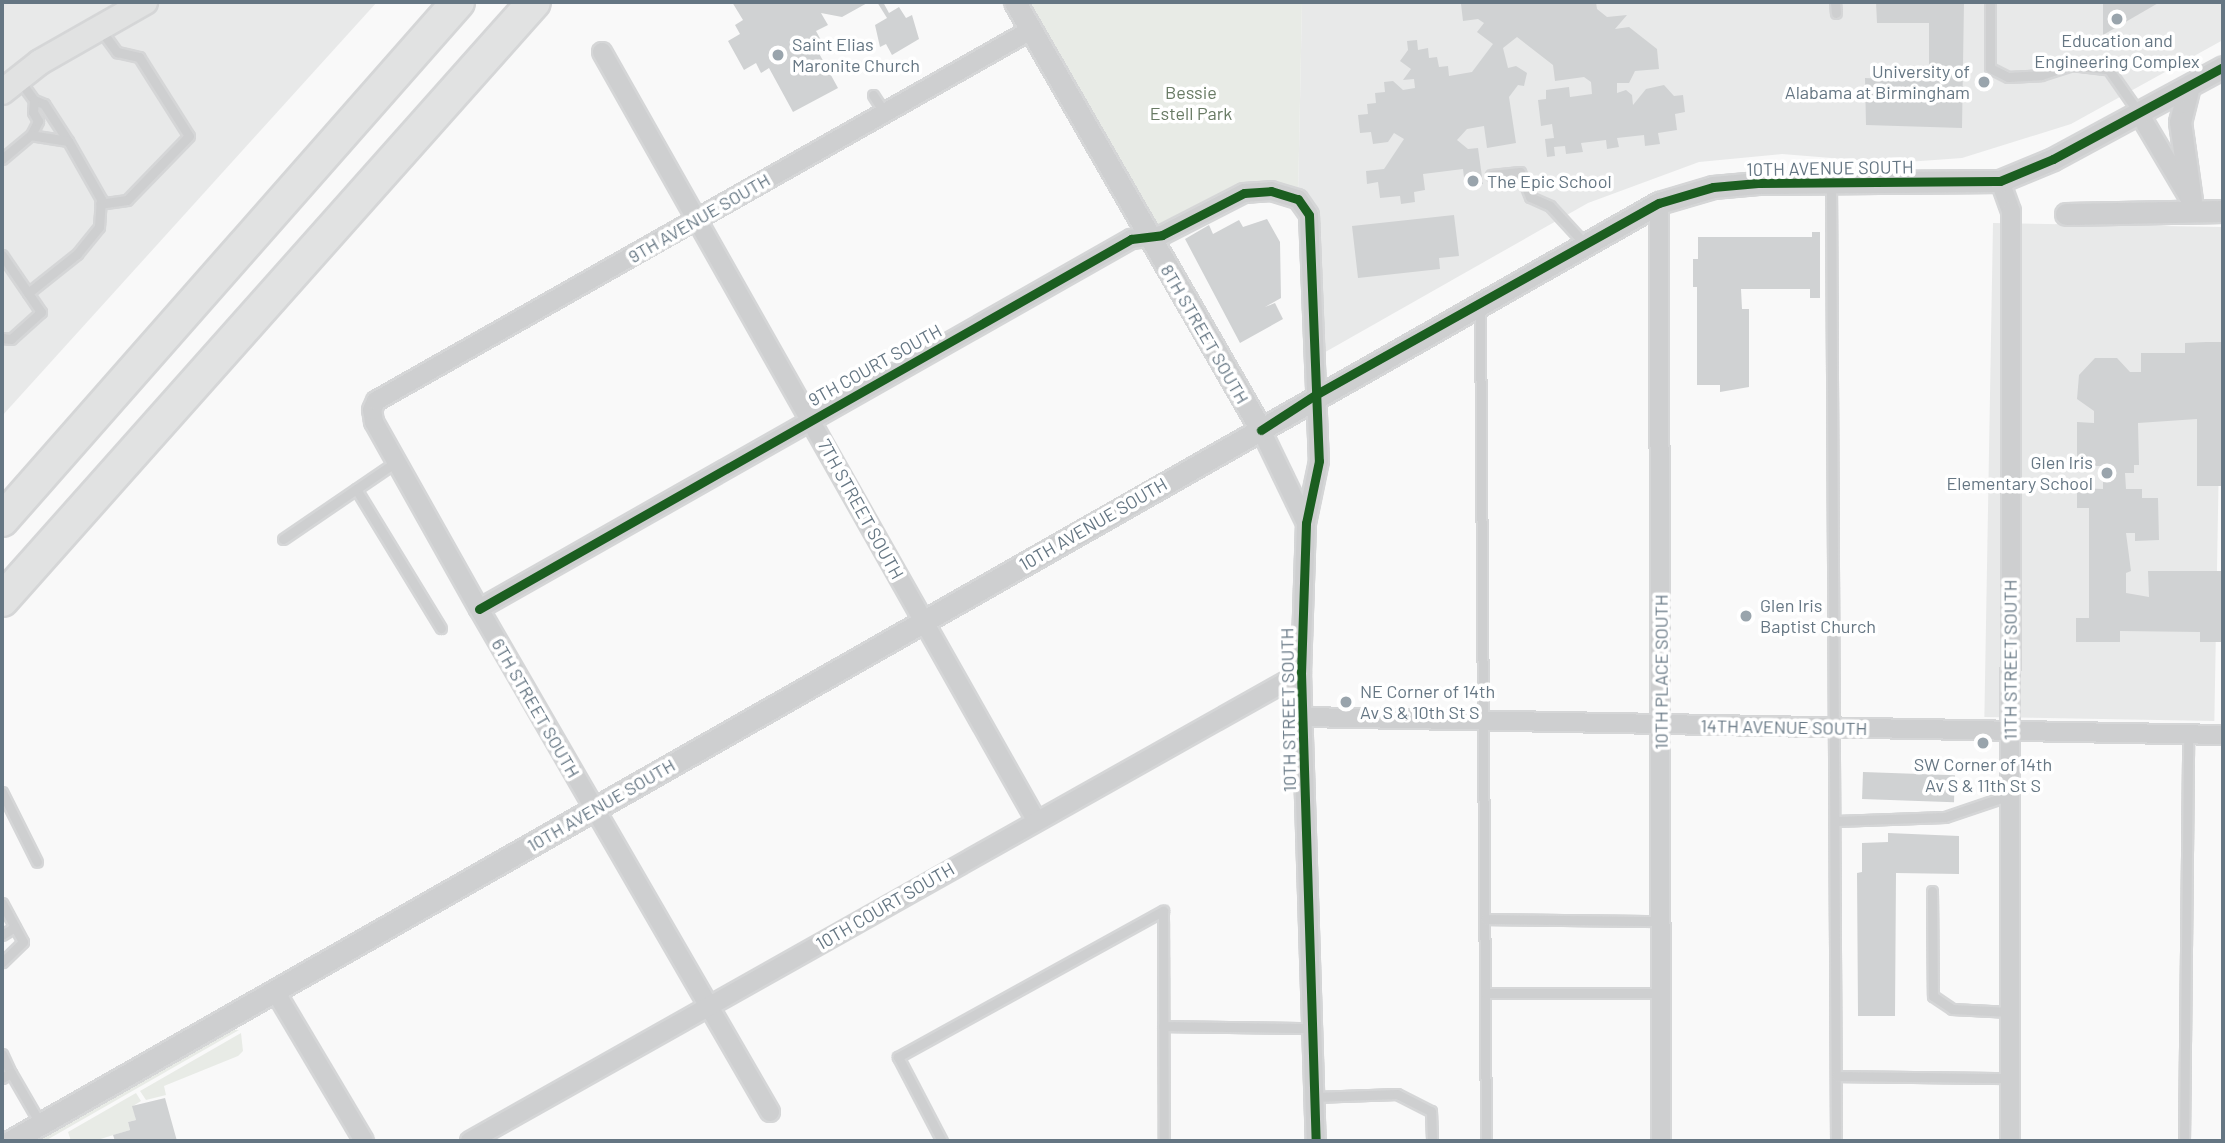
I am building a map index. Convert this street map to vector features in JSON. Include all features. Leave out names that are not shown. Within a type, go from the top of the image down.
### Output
[{"type":"highway","points":[[2,520],[458,2]]},
{"type":"highway","points":[[2,600],[534,2]]},
{"type":"main road","points":[[10,85],[140,3]]},
{"type":"street","name":"8TH STREET SOUTH","points":[[1015,2],[1261,430],[1306,523]]},
{"type":"street","name":"9TH AVENUE SOUTH","points":[[372,410],[376,401],[1031,30]]},
{"type":"street","name":"7TH STREET SOUTH","points":[[602,51],[1036,820]]},
{"type":"street","name":"10TH AVENUE SOUTH","points":[[11,1141],[1261,430],[1315,395],[1659,203],[1713,187],[2000,181],[2140,114],[2223,67]]},
{"type":"street","points":[[2189,86],[2180,122],[2194,205]]},
{"type":"street","points":[[2140,114],[2194,205]]},
{"type":"street","name":"11TH STREET SOUTH","points":[[2000,181],[2011,211],[2010,1141]]},
{"type":"street","name":"9TH COURT SOUTH","points":[[479,609],[1131,239],[1149,239],[1244,193],[1271,191],[1298,200]]},
{"type":"street","name":"10TH STREET SOUTH","points":[[1298,200],[1309,215],[1319,461],[1306,523],[1301,673],[1316,1141]]},
{"type":"street","name":"10TH PLACE SOUTH","points":[[1659,203],[1661,1141]]},
{"type":"street","points":[[2066,214],[2194,205],[2223,211]]},
{"type":"street","name":"6TH STREET SOUTH","points":[[372,410],[396,461],[479,609],[770,1112]]},
{"type":"street","name":"10TH COURT SOUTH","points":[[470,1141],[1301,673]]},
{"type":"street","name":"14TH AVENUE SOUTH","points":[[1303,717],[2223,735]]},
{"type":"street","points":[[275,990],[364,1141]]},
{"type":"lane","points":[[1835,2],[1836,13]]},
{"type":"lane","points":[[1990,2],[1990,68],[2008,77],[2041,75],[2071,65],[2109,70],[2140,114]]},
{"type":"lane","points":[[100,28],[117,52],[139,57],[189,136],[127,200],[100,204]]},
{"type":"lane","points":[[10,85],[44,104],[68,141],[100,204],[99,228],[77,254],[28,293]]},
{"type":"lane","points":[[873,94],[884,113]]},
{"type":"lane","points":[[2,159],[31,135],[38,121],[33,112],[34,100]]},
{"type":"lane","points":[[31,135],[68,141]]},
{"type":"lane","points":[[1491,175],[1520,172],[1530,197],[1550,206],[1585,244]]},
{"type":"lane","points":[[1831,183],[1836,728],[1836,1141]]},
{"type":"lane","points":[[2,255],[41,312],[11,339],[2,338]]},
{"type":"lane","points":[[1480,303],[1486,1141]]},
{"type":"lane","points":[[282,539],[396,461]]},
{"type":"lane","points":[[356,489],[441,628]]},
{"type":"lane","points":[[2184,1141],[2188,735]]},
{"type":"lane","points":[[2,792],[37,862]]},
{"type":"lane","points":[[1836,821],[1945,817],[2010,795]]},
{"type":"lane","points":[[1932,891],[1933,996],[1951,1009],[2010,1012]]},
{"type":"lane","points":[[2,903],[23,942],[2,962]]},
{"type":"lane","points":[[942,1141],[898,1057],[1163,911],[1164,1141]]},
{"type":"lane","points":[[1485,919],[1661,921]]},
{"type":"lane","points":[[2,935],[15,927]]},
{"type":"lane","points":[[1486,993],[1661,993]]},
{"type":"lane","points":[[1164,1026],[1312,1028]]},
{"type":"lane","points":[[2,1054],[6,1076],[41,1124]]},
{"type":"lane","points":[[1836,1076],[2010,1077]]},
{"type":"lane","points":[[1314,1097],[1397,1094],[1431,1111],[1432,1141]]},
{"type":"shaded area","points":[[2,2],[377,2],[2,416]]},
{"type":"shaded area","name":"The Epic School","points":[[1302,2],[2223,2],[2223,40],[2071,124],[1962,158],[1893,163],[1782,154],[1699,162],[1588,203],[1313,359],[1309,215],[1298,199]]},
{"type":"shaded area","name":"Glen Iris Elementary School","points":[[1993,223],[2223,227],[2214,721],[1984,717]]},
{"type":"green space","name":"Bessie Estell Park","points":[[1014,2],[1302,2],[1298,199],[1271,191],[1149,239]]},
{"type":"green space","points":[[230,1030],[239,1030],[45,1141],[35,1141]]},
{"type":"green space","points":[[241,1033],[243,1051],[238,1056],[164,1086],[166,1095],[146,1100],[140,1091]]},
{"type":"green space","points":[[136,1093],[141,1101],[133,1106],[136,1120],[128,1122],[130,1130],[94,1141],[71,1141],[68,1132]]},
{"type":"building","name":"Saint Elias Maronite Church","points":[[732,2],[869,2],[842,17],[821,13],[828,25],[816,31],[822,42],[815,46],[838,88],[793,112],[769,68],[761,73],[756,63],[744,70],[728,41],[740,34],[735,25],[743,20]]},
{"type":"building","name":"Saint Elias Maronite Church","points":[[877,2],[883,2],[889,13],[899,7],[906,18],[912,15],[919,39],[892,55],[886,44],[880,47],[875,25],[887,18]]},
{"type":"building","name":"The Epic School","points":[[1456,2],[1596,2],[1597,9],[1607,17],[1627,15],[1615,29],[1629,27],[1657,49],[1659,69],[1635,71],[1629,83],[1617,83],[1617,93],[1626,90],[1632,95],[1633,105],[1646,89],[1664,85],[1674,96],[1683,95],[1685,112],[1675,114],[1677,130],[1658,133],[1660,144],[1645,146],[1644,135],[1617,138],[1619,147],[1607,149],[1606,140],[1581,143],[1583,152],[1566,154],[1565,146],[1554,147],[1555,156],[1547,157],[1545,139],[1554,138],[1552,124],[1541,126],[1538,100],[1546,99],[1546,90],[1569,87],[1570,97],[1592,94],[1591,82],[1584,77],[1555,81],[1553,65],[1517,37],[1503,48],[1508,68],[1516,66],[1527,73],[1524,86],[1518,85],[1509,97],[1516,143],[1487,148],[1484,126],[1467,129],[1457,140],[1468,149],[1478,148],[1483,184],[1465,186],[1463,169],[1423,174],[1425,190],[1414,192],[1415,202],[1401,204],[1400,196],[1380,198],[1378,182],[1367,184],[1366,171],[1384,169],[1404,139],[1394,133],[1388,142],[1373,144],[1371,132],[1360,133],[1358,115],[1368,114],[1367,104],[1376,103],[1375,93],[1385,92],[1384,82],[1393,81],[1403,90],[1415,88],[1414,79],[1403,80],[1411,69],[1400,61],[1408,50],[1407,41],[1417,40],[1418,50],[1428,48],[1429,58],[1437,57],[1439,67],[1448,66],[1449,76],[1472,72],[1493,44],[1477,32],[1484,23],[1478,19],[1463,21],[1461,4]]},
{"type":"building","points":[[1876,2],[1964,2],[1962,128],[1866,125],[1865,78],[1929,81],[1929,23],[1877,23]]},
{"type":"building","name":"Education and Engineering Complex","points":[[2103,2],[2160,2],[2103,35]]},
{"type":"building","points":[[1454,215],[1459,256],[1439,258],[1440,269],[1358,278],[1352,226]]},
{"type":"building","points":[[1267,219],[1280,242],[1281,298],[1265,307],[1275,303],[1283,319],[1240,343],[1185,239],[1209,225],[1213,234],[1239,220],[1243,227]]},
{"type":"building","points":[[1812,232],[1820,232],[1820,298],[1810,298],[1810,289],[1741,289],[1742,309],[1749,309],[1749,387],[1720,392],[1720,385],[1697,385],[1697,287],[1693,287],[1693,259],[1698,259],[1698,237],[1812,237]]},
{"type":"building","points":[[2223,342],[2223,486],[2197,486],[2197,419],[2138,423],[2139,465],[2134,465],[2134,473],[2125,473],[2126,489],[2142,489],[2142,498],[2158,498],[2159,540],[2135,541],[2135,533],[2126,533],[2131,571],[2126,573],[2126,593],[2149,597],[2148,571],[2223,571],[2223,642],[2200,642],[2200,632],[2120,631],[2120,642],[2076,642],[2076,618],[2089,618],[2089,508],[2077,508],[2077,488],[2103,489],[2103,466],[2077,466],[2077,422],[2094,423],[2094,411],[2077,399],[2079,375],[2095,358],[2117,358],[2130,372],[2141,372],[2141,353],[2185,353],[2185,343]]},
{"type":"building","points":[[1863,772],[1955,775],[1954,802],[1862,799]]},
{"type":"building","points":[[1888,833],[1959,836],[1959,874],[1896,873],[1895,1016],[1858,1016],[1857,873],[1862,872],[1862,843],[1888,842]]},
{"type":"building","points":[[165,1098],[177,1141],[115,1141],[113,1135],[130,1130],[128,1122],[136,1120],[132,1106]]},
{"type":"cycle path","points":[[1261,430],[1315,395],[1659,203],[1713,187],[1758,183],[2000,181],[2053,159],[2223,67]]},
{"type":"cycle path","points":[[479,609],[1131,239],[1162,235],[1244,193],[1271,191],[1298,199],[1309,215],[1319,461],[1306,523],[1301,673],[1316,1141]]},
{"type":"place","name":"Education and Engineering Complex","points":[[2117,19]]},
{"type":"place","name":"Saint Elias Maronite Church","points":[[778,55]]},
{"type":"place","name":"University of Alabama at Birmingham","points":[[1984,82]]},
{"type":"place","name":"The Epic School","points":[[1473,181]]},
{"type":"place","name":"Glen Iris Elementary School","points":[[2107,473]]},
{"type":"place","name":"Glen Iris Baptist Church","points":[[1746,616]]},
{"type":"place","name":"NE Corner of 14th Av S & 10th St S","points":[[1346,702]]},
{"type":"place","name":"SW Corner of 14th Av S & 11th St S","points":[[1983,743]]}]
